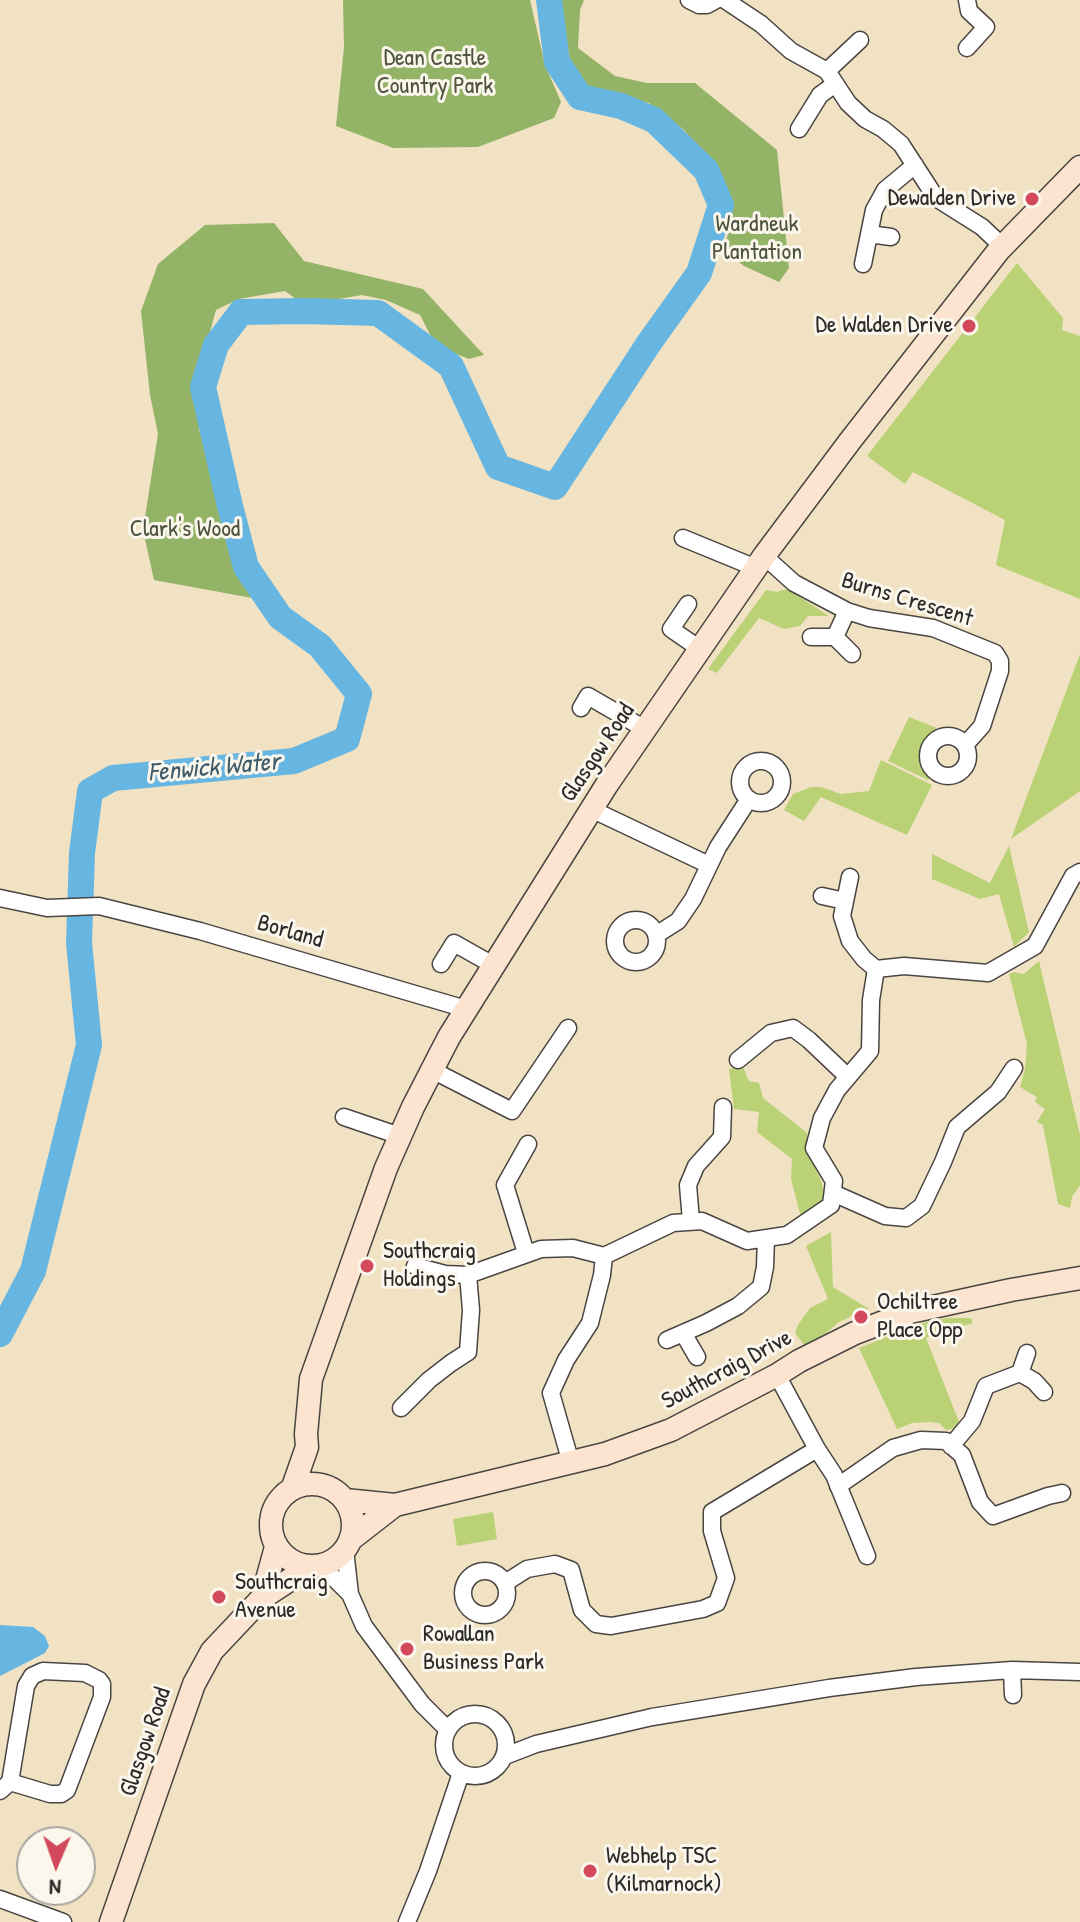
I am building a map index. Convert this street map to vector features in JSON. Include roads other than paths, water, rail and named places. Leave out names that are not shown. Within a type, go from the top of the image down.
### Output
[{"type":"main road","name":"Glasgow Road","points":[[326,1486],[307,1447],[311,1379],[386,1168],[449,1037],[591,809],[760,562],[1002,246],[1080,167]]},
{"type":"main road","name":"Southcraig Drive","points":[[345,1500],[395,1505],[605,1454],[671,1430],[855,1333],[910,1312],[1080,1278]]},
{"type":"main road","name":"Glasgow Road","points":[[293,1487],[307,1447]]},
{"type":"main road","points":[[308,1483],[326,1486],[337,1491],[350,1509],[353,1524],[348,1545],[330,1562],[299,1564],[276,1547],[270,1529],[272,1513],[280,1498],[293,1487],[308,1483]]},
{"type":"main road","name":"Southcraig Drive","points":[[348,1545],[395,1505]]},
{"type":"main road","name":"Glasgow Road","points":[[262,1598],[276,1547]]},
{"type":"main road","name":"Glasgow Road","points":[[111,1922],[194,1684],[212,1651],[262,1598],[316,1565]]},
{"type":"street","points":[[689,0],[699,5],[716,0]]},
{"type":"street","points":[[725,0],[761,24],[791,51],[831,77],[848,103],[901,144],[936,198],[982,227],[1002,246]]},
{"type":"street","points":[[967,0],[969,11],[986,27],[967,48]]},
{"type":"street","points":[[799,129],[831,77],[860,40]]},
{"type":"street","points":[[863,264],[874,210],[885,190],[915,165]]},
{"type":"street","points":[[869,234],[891,237]]},
{"type":"street","name":"Burns Crescent","points":[[683,538],[760,562],[847,611],[869,618],[933,628],[995,653],[1000,661],[1000,671],[982,726],[965,745]]},
{"type":"street","points":[[688,604],[671,629],[700,649]]},
{"type":"street","points":[[835,637],[847,611]]},
{"type":"street","points":[[811,637],[835,637],[852,654]]},
{"type":"street","points":[[581,708],[588,696],[645,729]]},
{"type":"street","points":[[656,935],[678,921],[693,899],[718,847],[749,799]]},
{"type":"street","points":[[591,809],[709,865]]},
{"type":"street","points":[[850,877],[842,916],[850,941],[876,969],[904,966],[988,973],[1035,946],[1073,876],[1080,872]]},
{"type":"street","points":[[822,896],[845,901]]},
{"type":"street","name":"Borland","points":[[0,898],[47,908],[99,906],[200,931],[466,1009]]},
{"type":"street","points":[[441,964],[454,943],[493,965]]},
{"type":"street","points":[[415,1266],[445,1274],[468,1275],[541,1249],[573,1248],[604,1256],[673,1223],[691,1221],[702,1221],[747,1241],[787,1235],[831,1205],[834,1181],[814,1148],[822,1118],[837,1090],[870,1051],[871,1000],[876,969]]},
{"type":"street","points":[[432,1070],[512,1111],[568,1028]]},
{"type":"street","points":[[738,1060],[771,1033],[793,1028],[848,1077]]},
{"type":"street","points":[[833,1193],[885,1216],[906,1218],[922,1206],[957,1127],[998,1092],[1014,1068]]},
{"type":"street","points":[[691,1221],[688,1185],[696,1166],[722,1137],[723,1107]]},
{"type":"street","points":[[344,1117],[400,1136]]},
{"type":"street","points":[[526,1253],[505,1185],[528,1144]]},
{"type":"street","points":[[697,1357],[675,1336],[738,1306],[761,1287],[766,1238]]},
{"type":"street","points":[[571,1463],[551,1393],[566,1360],[590,1323],[604,1256]]},
{"type":"street","points":[[401,1408],[429,1380],[468,1352],[471,1310],[468,1275]]},
{"type":"street","points":[[951,1446],[972,1421],[986,1386],[1020,1373],[1027,1353]]},
{"type":"street","points":[[1020,1373],[1034,1381],[1044,1392]]},
{"type":"street","points":[[777,1375],[834,1475],[867,1556]]},
{"type":"street","points":[[838,1486],[893,1448],[921,1440],[946,1441],[962,1455],[980,1502],[993,1516],[1062,1493]]},
{"type":"street","points":[[505,1583],[527,1569],[555,1564],[571,1570],[582,1610],[596,1624],[611,1626],[703,1609],[717,1603],[726,1578],[712,1531],[712,1512],[817,1449]]},
{"type":"street","points":[[348,1545],[350,1594],[364,1626],[422,1704],[448,1730]]},
{"type":"street","points":[[316,1565],[350,1594]]},
{"type":"street","points":[[505,1756],[536,1744],[652,1717],[829,1688],[916,1677],[1012,1670],[1080,1672]]},
{"type":"street","points":[[1012,1670],[1013,1695]]},
{"type":"street","points":[[43,1671],[85,1673],[99,1680],[102,1697],[67,1790],[61,1794],[50,1794],[5,1787],[26,1686],[32,1676],[43,1671]]},
{"type":"street","points":[[469,1715],[491,1718],[505,1737],[505,1756],[491,1772],[482,1776],[461,1773],[447,1758],[448,1730],[455,1722],[469,1715]]},
{"type":"street","points":[[407,1922],[461,1773]]},
{"type":"street","points":[[0,1899],[63,1922]]},
{"type":"water","points":[[0,1625],[33,1627],[45,1636],[49,1646],[45,1653],[0,1676]]},
{"type":"waterway","name":"Fenwick Water","points":[[0,1334],[33,1271],[89,1045],[79,943],[82,853],[90,791],[113,778],[294,761],[347,739],[359,694],[320,646],[280,617],[246,567],[203,387],[216,345],[241,312],[378,313],[451,366],[498,467],[555,487],[649,343],[699,273],[721,205],[706,170],[654,120],[621,106],[580,97],[557,62],[549,0]]},
{"type":"place","name":"Dewalden Drive","points":[[1032,199]]},
{"type":"place","name":"De Walden Drive","points":[[969,326]]},
{"type":"place","name":"Southcraig Holdings","points":[[367,1266]]},
{"type":"place","name":"Ochiltree Place Opp","points":[[861,1317]]},
{"type":"place","name":"Southcraig Avenue","points":[[219,1597]]},
{"type":"place","name":"Rowallan Business Park","points":[[407,1649]]},
{"type":"place","name":"Webhelp TSC (Kilmarnock)","points":[[590,1871]]},
{"type":"park label","name":"Dean Castle Country Park","points":[[435,73]]},
{"type":"park label","name":"Wardneuk Plantation","points":[[757,239]]},
{"type":"park label","name":"Clark's Wood","points":[[185,530]]}]
